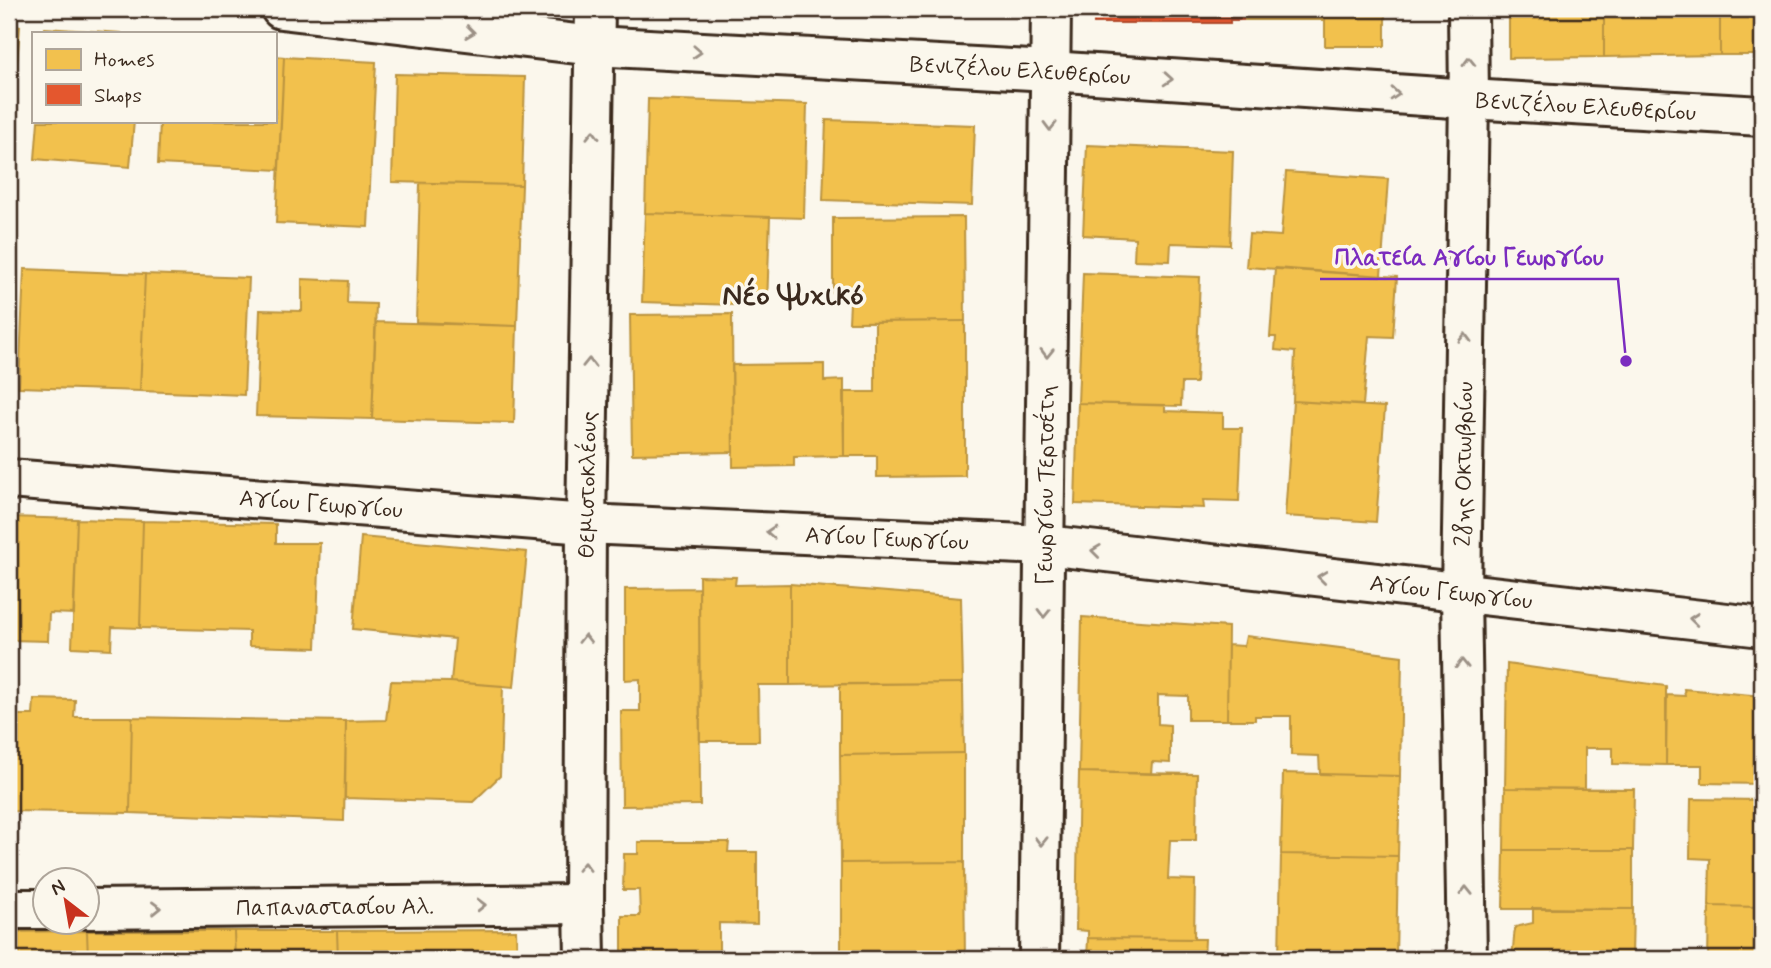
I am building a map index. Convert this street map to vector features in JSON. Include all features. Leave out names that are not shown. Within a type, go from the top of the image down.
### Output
[{"type":"street","name":"Βενιζέλου Ελευθερίου","points":[[281,9],[594,47],[1050,71],[1762,116]]},
{"type":"street","name":"Θεμιστοκλέους","points":[[585,959],[586,524],[595,9]]},
{"type":"street","name":"Γεωργίου Τερτσέτη","points":[[1040,959],[1051,9]]},
{"type":"street","name":"28ης Οκτωβρίου","points":[[1467,959],[1461,593],[1468,9]]},
{"type":"street","name":"Αγίου Γεωργίου","points":[[9,479],[586,524],[1045,545],[1762,627]]},
{"type":"street","name":"Παπαναστασίου Αλ.","points":[[102,909],[584,904]]},
{"type":"street","points":[[9,909],[32,909]]},
{"type":"building: Homes","points":[[1243,9],[1385,9],[1385,46],[1325,46],[1325,20],[1243,20]]},
{"type":"building: Homes","points":[[1509,9],[1604,9],[1604,57],[1509,58]]},
{"type":"building: Homes","points":[[1604,9],[1720,9],[1720,55],[1604,57]]},
{"type":"building: Homes","points":[[1720,9],[1762,9],[1762,55],[1720,55]]},
{"type":"building: Homes","points":[[9,25],[20,26],[11,138],[9,138]]},
{"type":"building: Homes","points":[[45,28],[107,32],[45,32]]},
{"type":"building: Homes","points":[[276,56],[284,57],[279,170],[158,164],[160,122],[276,122]]},
{"type":"building: Homes","points":[[284,57],[376,62],[368,227],[276,223]]},
{"type":"building: Homes","points":[[395,74],[525,77],[522,185],[392,182]]},
{"type":"building: Homes","points":[[648,99],[807,104],[804,218],[645,213]]},
{"type":"building: Homes","points":[[826,120],[975,125],[972,205],[823,200]]},
{"type":"building: Homes","points":[[38,122],[134,122],[130,167],[35,159]]},
{"type":"building: Homes","points":[[1087,145],[1233,151],[1230,245],[1171,243],[1170,261],[1134,260],[1135,238],[1083,235]]},
{"type":"building: Homes","points":[[1286,172],[1388,179],[1381,276],[1246,267],[1249,234],[1281,236]]},
{"type":"building: Homes","points":[[420,183],[522,185],[517,326],[416,322]]},
{"type":"building: Homes","points":[[645,213],[770,217],[767,306],[642,302]]},
{"type":"building: Homes","points":[[964,217],[965,321],[849,322],[850,302],[833,302],[833,218]]},
{"type":"building: Homes","points":[[1275,268],[1397,277],[1393,337],[1369,336],[1363,405],[1293,401],[1295,352],[1275,350],[1276,337],[1270,337]]},
{"type":"building: Homes","points":[[24,269],[145,274],[140,391],[19,387]]},
{"type":"building: Homes","points":[[1083,273],[1200,277],[1196,383],[1182,383],[1181,406],[1078,403]]},
{"type":"building: Homes","points":[[145,274],[249,278],[244,395],[140,391]]},
{"type":"building: Homes","points":[[302,279],[348,281],[347,303],[376,304],[372,419],[256,416],[260,310],[302,311]]},
{"type":"building: Homes","points":[[732,314],[733,452],[632,454],[630,315]]},
{"type":"building: Homes","points":[[965,321],[965,476],[877,477],[877,456],[844,456],[843,392],[875,392],[875,322]]},
{"type":"building: Homes","points":[[376,322],[517,326],[514,423],[372,419]]},
{"type":"building: Homes","points":[[824,364],[824,381],[844,380],[844,456],[794,457],[794,466],[733,467],[732,365]]},
{"type":"building: Homes","points":[[1293,401],[1385,407],[1376,522],[1285,516]]},
{"type":"building: Homes","points":[[1078,403],[1165,405],[1165,411],[1223,413],[1223,428],[1242,428],[1239,501],[1203,500],[1204,508],[1075,504]]},
{"type":"building: Homes","points":[[9,517],[77,519],[74,614],[49,613],[48,641],[9,640]]},
{"type":"building: Homes","points":[[77,519],[143,521],[140,628],[112,627],[111,649],[72,647]]},
{"type":"building: Homes","points":[[143,521],[276,524],[276,543],[320,543],[316,648],[249,646],[249,631],[140,628]]},
{"type":"building: Homes","points":[[361,537],[527,552],[514,687],[451,682],[455,639],[353,629]]},
{"type":"building: Homes","points":[[699,576],[736,577],[735,585],[790,584],[790,685],[758,685],[759,741],[700,741]]},
{"type":"building: Homes","points":[[790,584],[961,598],[963,683],[790,685]]},
{"type":"building: Homes","points":[[699,588],[700,805],[622,806],[621,711],[640,711],[640,679],[625,680],[625,589]]},
{"type":"building: Homes","points":[[1082,617],[1228,627],[1227,720],[1188,720],[1188,696],[1158,695],[1158,724],[1170,725],[1170,763],[1152,762],[1151,774],[1079,772]]},
{"type":"building: Homes","points":[[1246,636],[1402,656],[1400,776],[1320,774],[1319,756],[1291,755],[1291,716],[1255,716],[1255,720],[1227,720],[1228,645],[1244,646]]},
{"type":"building: Homes","points":[[1507,664],[1666,686],[1666,765],[1613,764],[1613,748],[1585,748],[1585,789],[1505,788]]},
{"type":"building: Homes","points":[[391,681],[503,686],[500,776],[473,802],[345,798],[346,721],[386,720]]},
{"type":"building: Homes","points":[[963,683],[964,753],[840,755],[840,684]]},
{"type":"building: Homes","points":[[1684,689],[1762,696],[1762,784],[1702,783],[1702,765],[1666,765],[1667,695],[1685,696]]},
{"type":"building: Homes","points":[[34,699],[75,700],[74,717],[132,717],[130,813],[9,811],[9,715],[33,715]]},
{"type":"building: Homes","points":[[132,717],[346,721],[344,821],[130,813]]},
{"type":"building: Homes","points":[[964,753],[964,862],[841,863],[840,755]]},
{"type":"building: Homes","points":[[1079,772],[1197,774],[1196,840],[1170,840],[1168,879],[1195,880],[1194,939],[1088,938],[1088,931],[1076,930]]},
{"type":"building: Homes","points":[[1283,773],[1400,776],[1398,856],[1281,854]]},
{"type":"building: Homes","points":[[1505,788],[1634,789],[1633,850],[1504,850]]},
{"type":"building: Homes","points":[[1691,799],[1762,800],[1762,907],[1709,906],[1710,859],[1690,858]]},
{"type":"building: Homes","points":[[638,842],[729,842],[728,852],[757,852],[757,924],[719,923],[719,959],[622,959],[622,916],[640,916],[639,890],[623,890],[624,854],[638,854]]},
{"type":"building: Homes","points":[[1504,850],[1633,850],[1633,909],[1503,909]]},
{"type":"building: Homes","points":[[1281,854],[1398,856],[1396,959],[1279,959]]},
{"type":"building: Homes","points":[[964,862],[965,959],[841,959],[841,863]]},
{"type":"building: Homes","points":[[1709,906],[1762,907],[1762,959],[1708,959]]},
{"type":"building: Homes","points":[[1533,908],[1633,909],[1632,959],[1512,959],[1515,927],[1533,923]]},
{"type":"building: Homes","points":[[516,930],[517,959],[338,959],[337,931]]},
{"type":"building: Homes","points":[[102,931],[234,931],[235,959],[88,959],[87,936],[102,936]]},
{"type":"building: Homes","points":[[234,931],[337,931],[338,959],[235,959]]},
{"type":"building: Homes","points":[[9,932],[32,932],[32,936],[87,936],[88,959],[9,959]]},
{"type":"building: Homes","points":[[1088,938],[1205,939],[1204,959],[1087,959]]},
{"type":"building: Shops","points":[[1094,9],[1243,9],[1243,20],[1230,20],[1230,23],[1094,23]]},
{"type":"place","name":"Πλατεία Αγίου Γεωργίου","points":[[1626,361]]},
{"type":"district","name":"Νέο Ψυχικό","points":[[793,295]]}]
